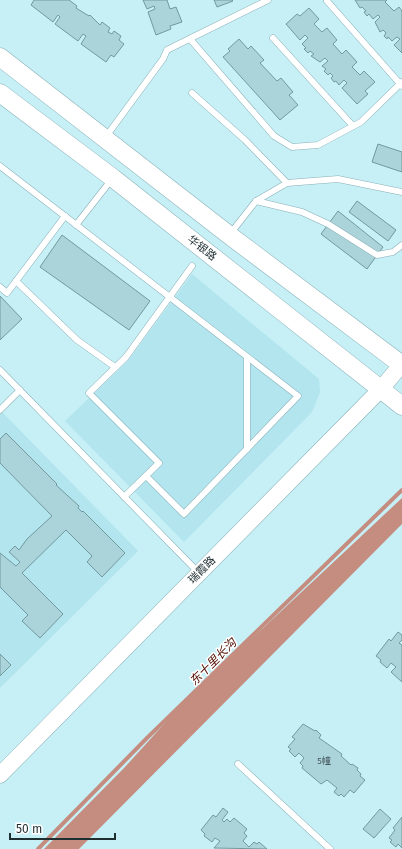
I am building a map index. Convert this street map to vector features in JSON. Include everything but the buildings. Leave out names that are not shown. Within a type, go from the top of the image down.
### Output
[{"type":"main road","points":[[0,57],[229,235],[402,365]]},
{"type":"main road","name":"华银路","points":[[0,93],[113,178],[402,406]]},
{"type":"street","name":"瑞霞路","points":[[0,775],[380,390],[402,365]]},
{"type":"lane","points":[[105,138],[163,59],[167,50],[268,0]]},
{"type":"lane","points":[[190,39],[274,136],[292,147],[318,145],[361,122],[401,84],[327,1]]},
{"type":"lane","points":[[273,38],[353,126]]},
{"type":"lane","points":[[192,93],[245,140],[286,183]]},
{"type":"lane","points":[[0,175],[2,168],[298,396],[184,514],[146,476]]},
{"type":"lane","points":[[76,225],[113,178]]},
{"type":"lane","points":[[229,235],[256,202],[286,183],[338,179],[402,192]]},
{"type":"lane","points":[[256,202],[302,212],[328,224],[377,255],[393,252],[402,245]]},
{"type":"lane","points":[[0,287],[7,293],[65,216]]},
{"type":"lane","points":[[124,497],[159,463],[89,393],[126,357],[192,266]]},
{"type":"lane","points":[[16,281],[77,340],[115,367]]},
{"type":"lane","points":[[247,357],[247,449]]},
{"type":"lane","points":[[0,370],[199,573]]},
{"type":"lane","points":[[0,410],[20,390]]},
{"type":"lane","points":[[238,764],[330,849]]},
{"type":"shaded area","points":[[192,274],[319,379],[320,392],[312,412],[184,542],[65,421],[128,361]]},
{"type":"shaded area","points":[[0,410],[138,551],[0,688]]},
{"type":"shaded area","points":[[402,498],[402,524],[79,849],[44,849],[125,767],[184,702]]},
{"type":"waterway","name":"东十里长沟","points":[[38,849],[147,738],[402,490]]}]
